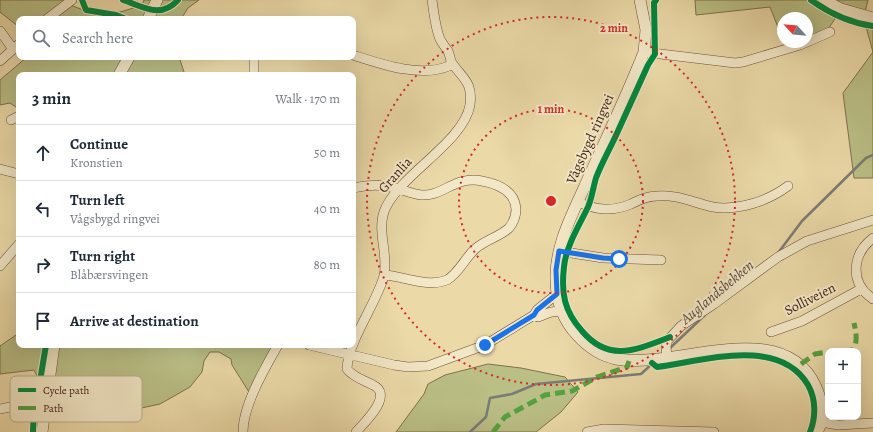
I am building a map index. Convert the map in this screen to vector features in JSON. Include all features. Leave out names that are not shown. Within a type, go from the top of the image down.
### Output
[{"type":"street","points":[[51,16],[72,0]]},
{"type":"street","points":[[149,16],[157,0]]},
{"type":"street","name":"Granlia","points":[[356,339],[384,275],[385,256],[382,232],[386,207],[400,189],[459,129],[468,111],[470,88],[460,71],[452,62],[438,32],[432,0]]},
{"type":"street","points":[[824,0],[846,11],[873,18]]},
{"type":"street","name":"Vågsbygd ringvei","points":[[643,1],[646,30],[644,52],[578,202],[559,251],[556,270],[557,294],[561,311],[578,337],[603,355],[615,359],[629,361],[667,358],[722,350],[776,352],[786,355],[801,364],[814,382],[821,403],[819,427]]},
{"type":"street","points":[[0,31],[16,46],[0,61]]},
{"type":"street","points":[[644,52],[739,62],[800,45],[830,32]]},
{"type":"street","points":[[356,56],[382,65],[401,69],[438,69],[449,66],[452,62]]},
{"type":"street","points":[[121,72],[127,60]]},
{"type":"street","points":[[254,60],[254,72]]},
{"type":"street","points":[[0,169],[16,173]]},
{"type":"street","points":[[356,188],[376,186],[400,189],[422,195],[436,192],[466,179],[482,181],[499,186],[512,195],[515,201],[516,217],[514,222],[504,232],[477,247],[452,276],[446,280],[430,282],[384,275]]},
{"type":"street","points":[[578,202],[594,208],[612,209],[658,196],[678,197],[714,207],[730,207],[758,201],[781,191],[788,186]]},
{"type":"street","points":[[667,358],[666,346],[668,340],[681,326],[714,304],[778,257],[807,241],[873,220]]},
{"type":"street","points":[[873,238],[863,248],[857,262],[857,279],[860,289],[873,299]]},
{"type":"street","points":[[0,266],[16,247]]},
{"type":"street","points":[[559,251],[603,258],[661,260]]},
{"type":"street","name":"Solliveien","points":[[771,332],[802,321],[860,289]]},
{"type":"street","points":[[321,348],[402,367],[432,366],[485,345],[534,315],[537,310],[557,294]]},
{"type":"street","points":[[534,315],[538,317],[551,312],[561,311]]},
{"type":"street","points":[[50,376],[54,348]]},
{"type":"street","points":[[243,432],[244,423],[253,395],[276,348]]},
{"type":"street","name":"Granlia","points":[[352,348],[347,363],[349,371],[356,377],[375,386],[381,391],[381,397],[378,405],[356,432]]},
{"type":"street","points":[[0,409],[10,407]]},
{"type":"street","points":[[42,432],[43,422]]},
{"type":"street","points":[[819,427],[838,425],[860,428],[873,423]]},
{"type":"street","points":[[587,432],[593,430],[616,429],[714,432]]},
{"type":"green space","points":[[0,0],[63,0],[63,2],[85,11],[110,14],[142,5],[144,0],[199,0],[188,8],[183,16],[16,16],[16,25],[0,12]]},
{"type":"green space","points":[[695,0],[868,0],[864,16],[873,20],[873,52],[863,16],[841,10],[824,35],[813,38],[813,12],[777,12],[777,25],[770,7],[696,15]]},
{"type":"green space","points":[[873,52],[873,178],[854,178],[843,93]]},
{"type":"green space","points":[[23,60],[180,60],[184,72],[16,72],[16,107],[10,103],[0,105],[0,80]]},
{"type":"green space","points":[[16,335],[16,348],[272,348],[273,359],[254,400],[232,365],[231,359],[219,352],[210,352],[204,361],[202,372],[190,387],[160,404],[142,408],[142,376],[37,376],[34,370],[0,374],[0,346]]},
{"type":"green space","points":[[488,364],[521,368],[565,377],[578,392],[561,412],[536,432],[396,432],[424,394],[428,384],[445,375]]},
{"type":"waterway","name":"Auglandsbekken","points":[[778,253],[802,221],[866,158],[873,155]]},
{"type":"waterway","name":"Auglandsbekken","points":[[669,349],[705,315]]},
{"type":"waterway","name":"Auglandsbekken","points":[[470,432],[486,417],[490,398],[512,394],[536,384],[641,374],[653,363]]},
{"type":"marked path","points":[[854,323],[856,337],[854,348]]},
{"type":"marked path","points":[[801,364],[815,354],[825,352]]},
{"type":"marked path","points":[[493,432],[505,417],[545,395],[572,391],[597,377],[627,367],[629,361]]},
{"type":"cycle path","points":[[82,0],[86,10],[118,16]]},
{"type":"cycle path","points":[[123,0],[152,10],[165,9],[172,6],[178,0]]},
{"type":"cycle path","points":[[656,0],[654,3],[655,54],[648,65],[596,178],[589,204],[567,251],[563,285],[565,301],[576,324],[592,341],[602,347],[623,351],[646,346],[670,337]]},
{"type":"cycle path","points":[[811,0],[840,17],[873,26]]},
{"type":"cycle path","points":[[41,376],[46,348]]},
{"type":"cycle path","points":[[652,363],[657,367],[717,357],[739,355],[760,356],[779,361],[795,370],[811,390],[814,402],[814,414],[810,432]]},
{"type":"cycle path","points":[[33,422],[33,432]]},
{"type":"route","points":[[485,345],[534,315],[537,310],[557,294],[556,270],[559,251],[619,259]]}]
